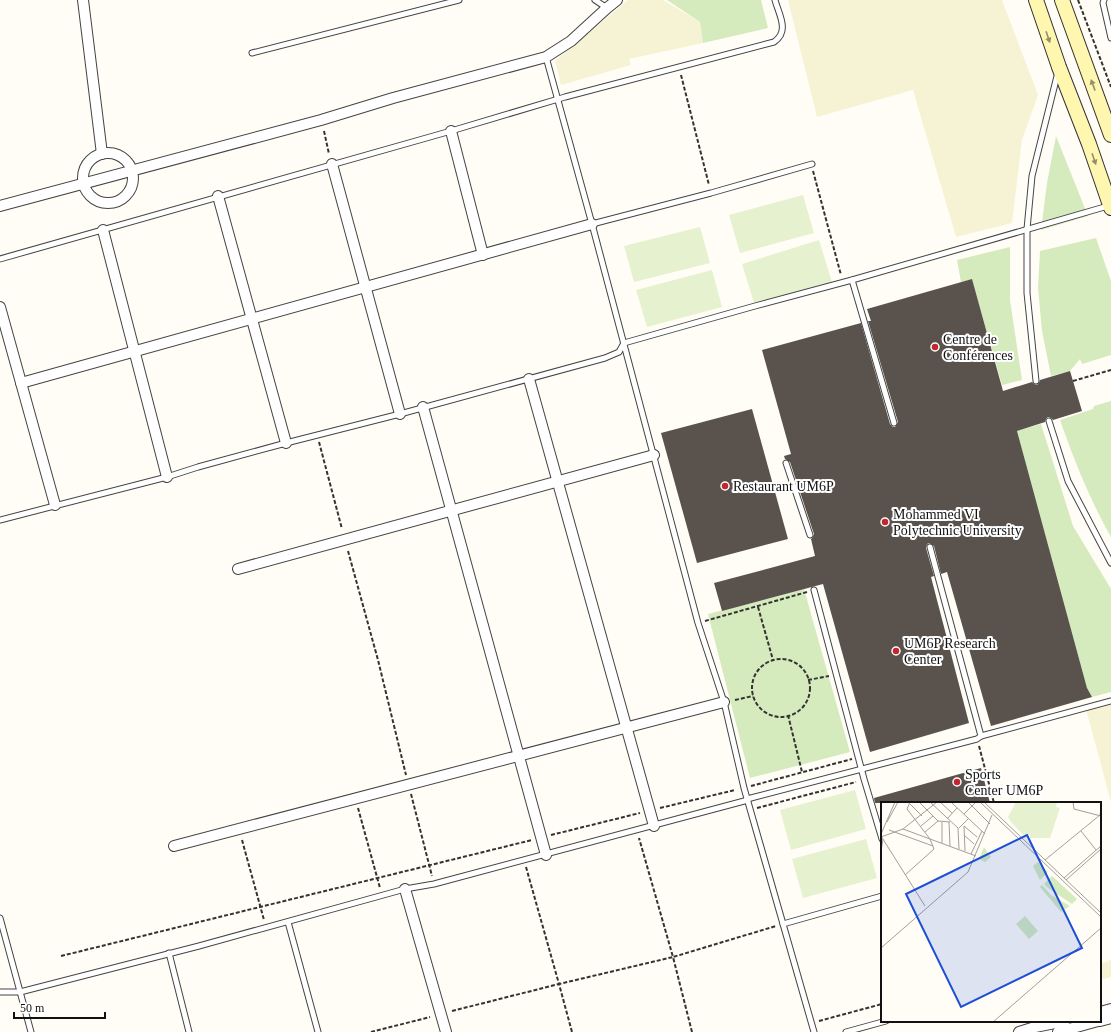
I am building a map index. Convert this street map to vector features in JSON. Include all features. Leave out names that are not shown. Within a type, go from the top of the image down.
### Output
[{"type":"street","points":[[83,0],[102,154]]},
{"type":"street","points":[[0,206],[132,172],[321,120],[393,98],[546,57],[571,41],[617,0]]},
{"type":"street","points":[[1036,0],[1059,67],[1111,206]]},
{"type":"street","points":[[1062,0],[1104,106],[1111,134]]},
{"type":"street","points":[[450,131],[483,255]]},
{"type":"street","points":[[112,153],[120,156],[128,163],[132,172],[133,179],[127,194],[114,202],[106,203],[92,197],[84,184],[83,176],[85,168],[95,157],[102,154],[112,153]]},
{"type":"street","points":[[332,164],[400,414]]},
{"type":"street","points":[[218,196],[286,443]]},
{"type":"street","points":[[21,383],[592,224]]},
{"type":"street","points":[[103,230],[167,476]]},
{"type":"street","points":[[0,307],[55,506]]},
{"type":"street","points":[[529,379],[654,826]]},
{"type":"street","points":[[423,407],[546,854]]},
{"type":"street","points":[[238,569],[654,455]]},
{"type":"street","points":[[174,846],[724,702]]},
{"type":"street","points":[[405,889],[446,1032]]},
{"type":"street","points":[[1101,1012],[1111,1009]]},
{"type":"street","points":[[1101,1020],[1111,1018]]},
{"type":"street","points":[[1019,1032],[1035,1024],[1055,1022]]},
{"type":"street","points":[[1058,1032],[1095,1022]]},
{"type":"lane","points":[[252,53],[459,0]]},
{"type":"lane","points":[[595,0],[607,8]]},
{"type":"lane","points":[[0,259],[450,131],[557,99],[774,42],[781,35],[783,27],[774,0]]},
{"type":"lane","points":[[1104,0],[1103,3],[1111,38]]},
{"type":"lane","points":[[546,57],[698,623],[724,702],[744,788],[814,1032]]},
{"type":"lane","points":[[1036,381],[1027,293],[1027,229],[1032,176],[1059,67]]},
{"type":"lane","points":[[592,224],[711,193],[812,164]]},
{"type":"lane","points":[[0,520],[606,358],[619,352],[624,343],[1111,206]]},
{"type":"lane","points":[[852,280],[894,423]]},
{"type":"lane","points":[[1049,421],[1068,481],[1111,562]]},
{"type":"lane","points":[[786,463],[810,535]]},
{"type":"lane","points":[[930,547],[979,738]]},
{"type":"lane","points":[[814,590],[858,758],[881,836]]},
{"type":"lane","points":[[0,992],[20,992],[266,928],[405,889],[434,884],[654,826],[747,799],[979,738],[1111,701]]},
{"type":"lane","points":[[782,924],[881,896]]},
{"type":"lane","points":[[0,918],[31,1032]]},
{"type":"lane","points":[[288,922],[318,1032]]},
{"type":"lane","points":[[169,953],[189,1032]]},
{"type":"lane","points":[[846,1032],[882,1022]]},
{"type":"path","points":[[1078,0],[1111,87]]},
{"type":"path","points":[[679,66],[711,193]]},
{"type":"path","points":[[321,120],[332,164]]},
{"type":"path","points":[[812,164],[843,282]]},
{"type":"path","points":[[1073,381],[1111,370]]},
{"type":"path","points":[[317,435],[378,660],[434,884]]},
{"type":"path","points":[[698,623],[814,590]]},
{"type":"path","points":[[758,607],[773,660]]},
{"type":"path","points":[[782,659],[792,661],[800,666],[806,674],[808,680],[809,692],[806,701],[801,709],[788,716],[768,714],[756,704],[753,696],[752,687],[756,674],[765,664],[773,660],[782,659]]},
{"type":"path","points":[[808,680],[836,674]]},
{"type":"path","points":[[724,702],[753,696]]},
{"type":"path","points":[[788,716],[802,772]]},
{"type":"path","points":[[979,738],[994,802]]},
{"type":"path","points":[[61,956],[744,788],[858,758]]},
{"type":"path","points":[[750,810],[864,779]]},
{"type":"path","points":[[356,799],[382,896]]},
{"type":"path","points":[[239,829],[266,928]]},
{"type":"path","points":[[637,830],[673,957],[692,1032]]},
{"type":"path","points":[[524,860],[572,1032]]},
{"type":"path","points":[[371,1032],[559,984],[673,957],[782,924]]},
{"type":"path","points":[[811,1023],[881,1004]]},
{"type":"shaded area","points":[[628,0],[663,0],[700,22],[703,43],[629,59],[631,65],[561,85],[555,61]]},
{"type":"shaded area","points":[[788,0],[1002,0],[1038,95],[1022,140],[1012,223],[956,237],[913,90],[817,117]]},
{"type":"shaded area","points":[[1111,702],[1111,802],[1086,709]]},
{"type":"shaded area","points":[[1111,960],[1111,977],[1101,980],[1101,964]]},
{"type":"green space","points":[[667,0],[761,0],[768,28],[703,43],[700,22]]},
{"type":"green space","points":[[1056,136],[1088,216],[1041,230],[1047,183]]},
{"type":"green space","points":[[803,195],[814,233],[740,253],[729,215]]},
{"type":"green space","points":[[700,227],[710,263],[634,282],[624,246]]},
{"type":"green space","points":[[1096,238],[1111,281],[1111,355],[1082,364],[1080,359],[1070,371],[1051,376],[1042,331],[1038,288],[1040,251]]},
{"type":"green space","points":[[819,240],[832,282],[755,306],[742,264]]},
{"type":"green space","points":[[1010,247],[1010,300],[1022,380],[1002,385],[972,280],[961,282],[957,260]]},
{"type":"green space","points":[[712,270],[722,307],[647,327],[636,290]]},
{"type":"green space","points":[[1111,401],[1111,537],[1083,480],[1060,420],[1093,409],[1094,406]]},
{"type":"green space","points":[[1041,424],[1073,526],[1111,589],[1111,692],[1092,697],[1087,688],[1017,431]]},
{"type":"green space","points":[[804,589],[850,752],[750,778],[708,614]]},
{"type":"green space","points":[[855,790],[866,829],[791,850],[780,810]]},
{"type":"green space","points":[[866,839],[877,878],[803,898],[792,859]]},
{"type":"building","points":[[972,279],[1003,391],[1032,382],[1037,385],[1040,380],[1070,371],[1082,411],[1053,420],[1048,417],[1045,422],[1017,431],[1087,688],[1092,697],[991,726],[947,572],[941,574],[934,546],[929,543],[927,544],[926,548],[934,576],[931,577],[969,723],[870,752],[823,584],[722,611],[714,583],[815,556],[811,539],[814,534],[790,462],[785,459],[784,456],[791,454],[762,350],[861,323],[890,424],[895,427],[898,422],[868,321],[871,321],[867,309]]},
{"type":"building","name":"Restaurant UM6P","points":[[752,409],[788,539],[697,563],[661,433]]},
{"type":"building","name":"Sports Center UM6P","points":[[981,768],[990,802],[875,803],[874,798]]},
{"type":"place","name":"Centre de Conférences","points":[[935,347]]},
{"type":"place","name":"Restaurant UM6P","points":[[725,486]]},
{"type":"place","name":"Mohammed VI Polytechnic University","points":[[885,522]]},
{"type":"place","name":"UM6P Research Center","points":[[896,651]]},
{"type":"place","name":"Sports Center UM6P","points":[[957,782]]}]
